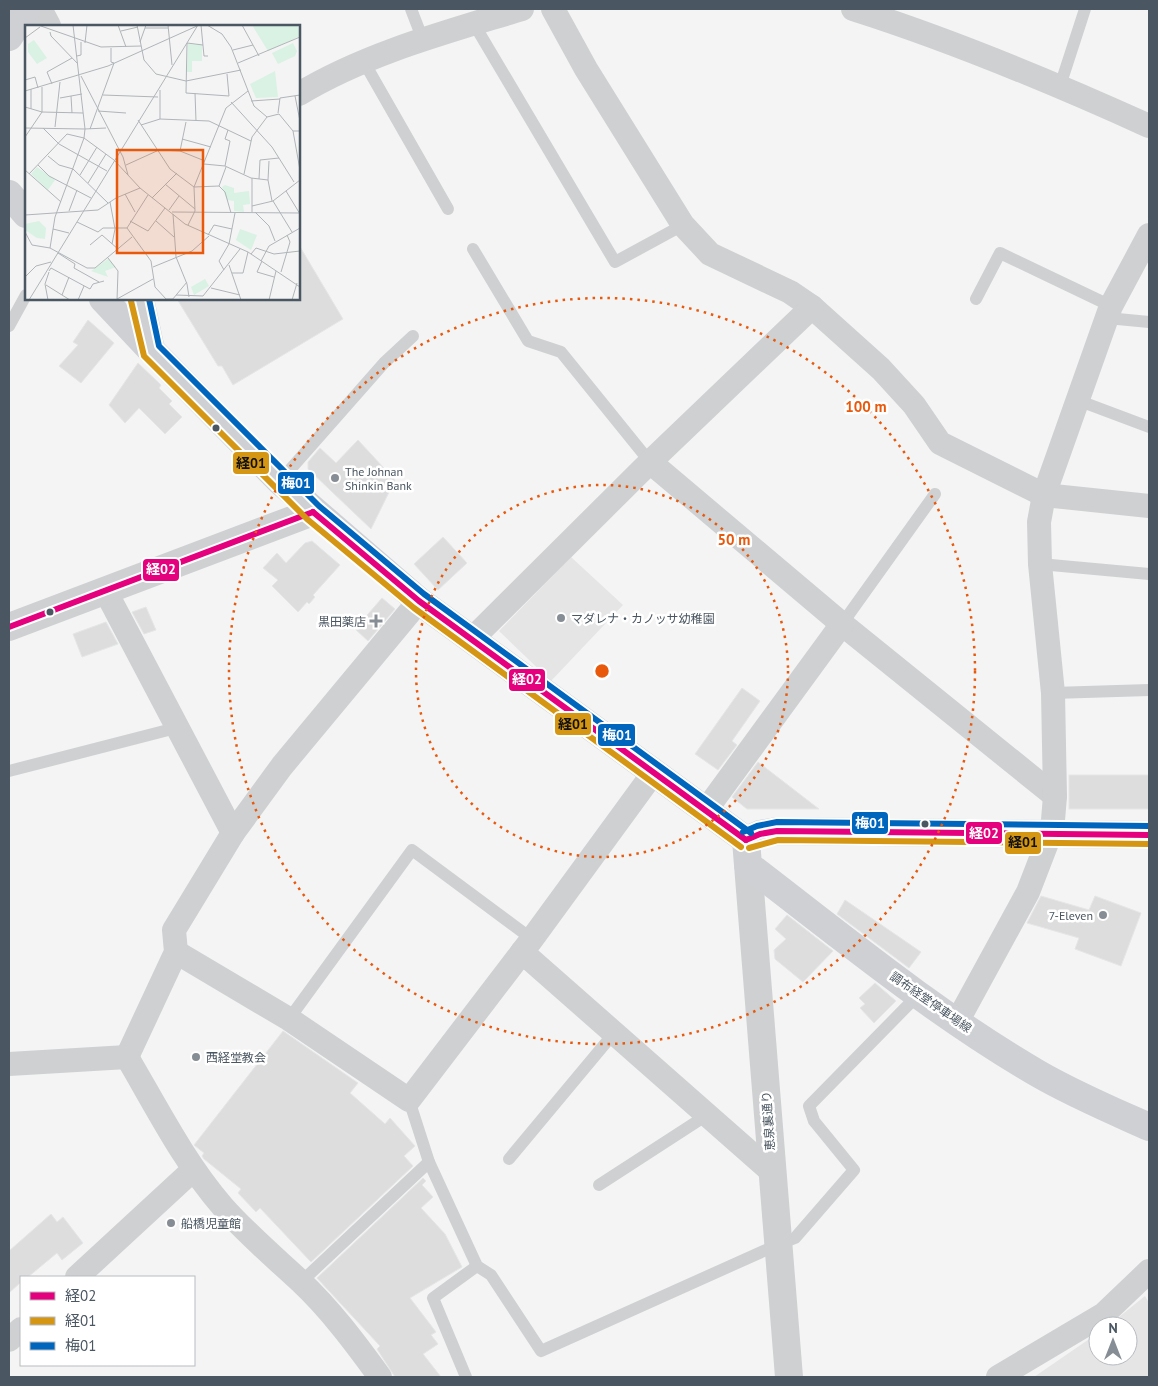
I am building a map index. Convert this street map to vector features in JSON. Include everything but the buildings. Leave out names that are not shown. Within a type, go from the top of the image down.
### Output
[{"type":"main road","points":[[9,37],[27,9]]},
{"type":"main road","points":[[9,194],[25,213]]},
{"type":"main road","points":[[104,300],[151,350]]},
{"type":"main road","name":"調布経堂停車場線","points":[[151,350],[313,512],[419,601],[706,810],[747,852],[918,995],[957,1022],[1066,1089],[1149,1127]]},
{"type":"street","points":[[38,9],[46,25]]},
{"type":"street","points":[[300,93],[331,74],[423,40],[522,9]]},
{"type":"street","points":[[553,9],[586,69],[683,225],[710,254],[790,292],[812,307],[914,405],[940,443],[1044,496],[1149,506]]},
{"type":"street","points":[[853,9],[960,46],[1060,86],[1149,126]]},
{"type":"street","points":[[957,1022],[1028,892],[1050,835],[1055,796],[1052,693],[1040,564],[1039,522],[1044,496],[1109,312],[1149,235]]},
{"type":"street","points":[[140,300],[151,350]]},
{"type":"street","points":[[471,640],[650,462],[812,307]]},
{"type":"street","points":[[650,462],[842,624],[1055,796]]},
{"type":"street","points":[[9,627],[313,512]]},
{"type":"street","points":[[105,590],[233,833]]},
{"type":"street","points":[[126,1056],[176,952],[174,930],[233,833],[282,766],[419,601]]},
{"type":"street","points":[[706,810],[842,624]]},
{"type":"street","points":[[176,952],[289,1019],[409,1100],[527,946],[654,772]]},
{"type":"street","points":[[747,852],[760,834],[777,831],[1149,835]]},
{"type":"street","name":"恵泉裏通り","points":[[747,852],[789,1377]]},
{"type":"street","points":[[527,946],[614,1033],[772,1172]]},
{"type":"street","points":[[9,1064],[126,1056]]},
{"type":"street","points":[[126,1056],[193,1170],[224,1208],[261,1247],[301,1282],[338,1323],[380,1377]]},
{"type":"street","points":[[78,1276],[193,1170]]},
{"type":"street","points":[[998,1377],[1104,1314],[1149,1271]]},
{"type":"lane","points":[[411,9],[423,40]]},
{"type":"lane","points":[[1060,86],[1085,9]]},
{"type":"lane","points":[[474,24],[615,262],[683,225]]},
{"type":"lane","points":[[364,62],[448,209]]},
{"type":"lane","points":[[473,249],[528,341],[562,352],[650,462]]},
{"type":"lane","points":[[976,299],[1000,253],[1109,312],[1149,322]]},
{"type":"lane","points":[[9,326],[25,297]]},
{"type":"lane","points":[[280,481],[384,363],[413,336]]},
{"type":"lane","points":[[1077,400],[1149,427]]},
{"type":"lane","points":[[842,624],[935,494]]},
{"type":"lane","points":[[1040,564],[1149,574]]},
{"type":"lane","points":[[1052,693],[1149,690]]},
{"type":"lane","points":[[9,771],[176,728]]},
{"type":"lane","points":[[289,1019],[412,850],[527,946]]},
{"type":"lane","points":[[409,1100],[429,1162],[477,1266],[491,1275],[541,1351],[795,1238],[854,1170],[814,1121],[809,1106],[918,995]]},
{"type":"lane","points":[[509,1159],[614,1033]]},
{"type":"lane","points":[[599,1185],[707,1115]]},
{"type":"lane","points":[[301,1282],[429,1162]]},
{"type":"lane","points":[[466,1377],[433,1298],[477,1266]]},
{"type":"shaded area","name":"マダレナ・カノッサ幼稚園","points":[[571,557],[623,605],[551,681],[499,631]]},
{"type":"shaded area","points":[[1145,1296],[1149,1303],[1149,1377],[1034,1377],[1088,1340],[1088,1366],[1138,1366],[1138,1316],[1120,1316]]},
{"type":"transit line","name":"梅01","points":[[149,300],[159,346],[319,506],[424,594],[751,833]]},
{"type":"transit line","name":"経01","points":[[131,301],[144,356],[307,519],[414,608],[741,847]]},
{"type":"transit line","name":"経02","points":[[313,512],[419,601],[746,840]]},
{"type":"transit line","name":"経02","points":[[9,627],[313,512]]},
{"type":"transit line","name":"梅01","points":[[743,832],[757,826],[777,822],[1149,826]]},
{"type":"transit line","name":"経02","points":[[746,840],[760,834],[777,831],[1149,835]]},
{"type":"transit line","name":"経01","points":[[749,848],[778,840],[1149,844]]},
{"type":"place","name":"The Johnan Shinkin Bank","points":[[335,478]]},
{"type":"place","name":"マダレナ・カノッサ幼稚園","points":[[561,618]]},
{"type":"place","name":"黒田薬店","points":[[376,621]]},
{"type":"place","name":"7-Eleven","points":[[1103,915]]},
{"type":"place","name":"西経堂教会","points":[[196,1057]]},
{"type":"place","name":"船橋児童館","points":[[171,1223]]}]
